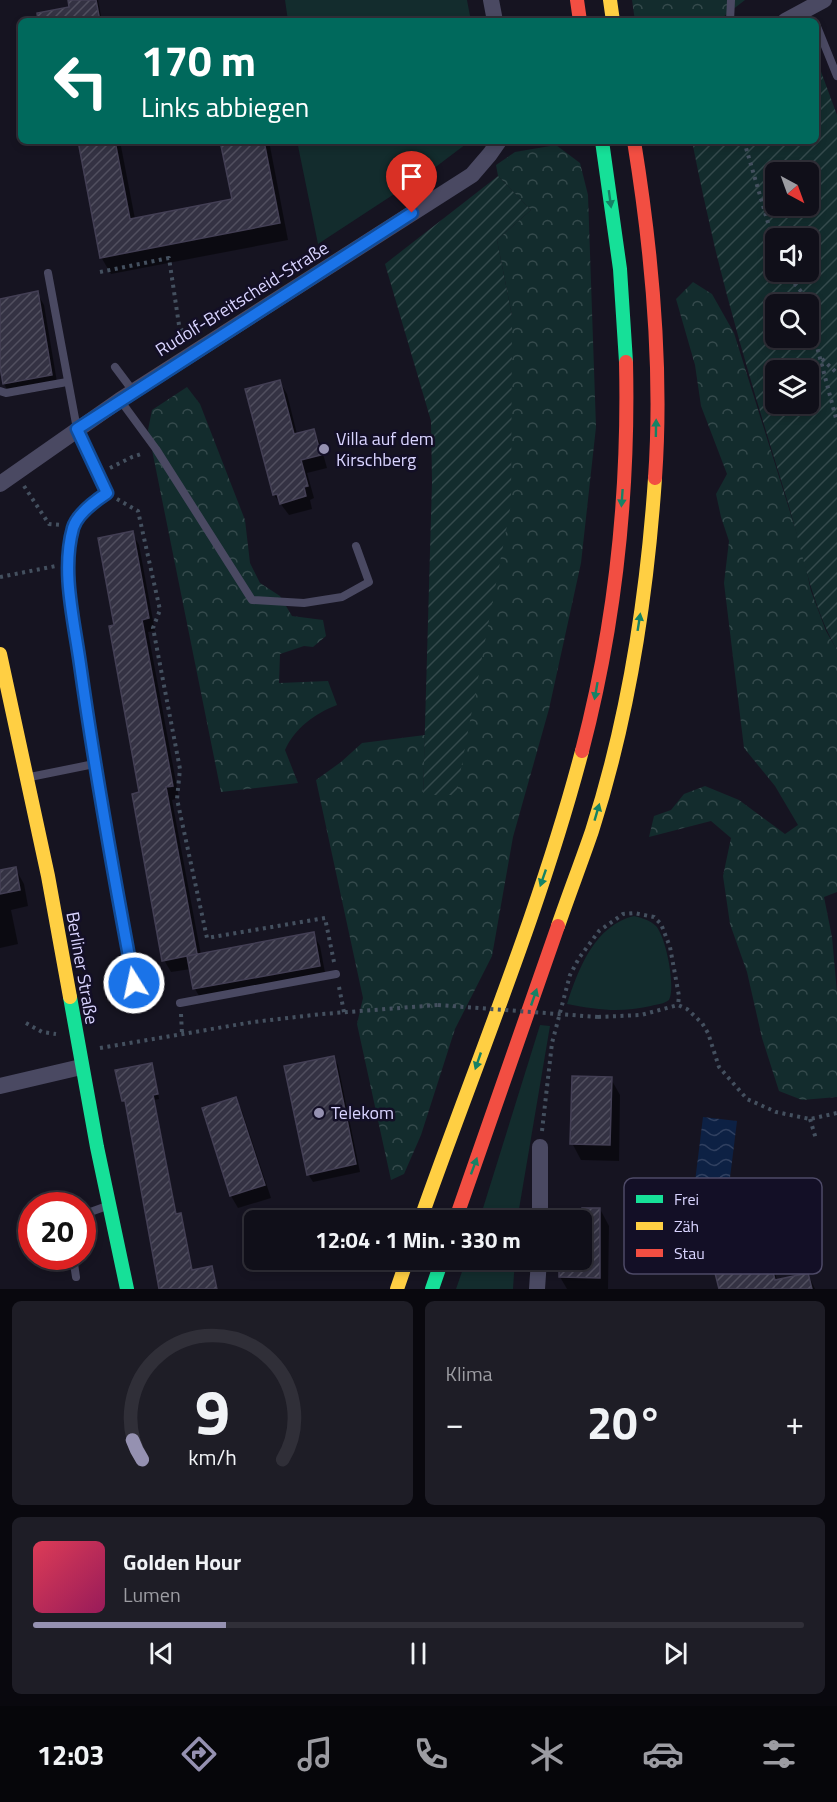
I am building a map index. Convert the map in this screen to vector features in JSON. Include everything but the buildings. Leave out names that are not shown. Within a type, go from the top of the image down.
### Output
[{"type":"main road","points":[[577,0],[580,18]]},
{"type":"main road","points":[[610,0],[613,18]]},
{"type":"main road","points":[[424,1210],[518,953],[558,834],[590,721],[607,630],[617,564],[624,484],[626,345],[615,233],[602,144]]},
{"type":"main road","points":[[459,1210],[592,830],[610,767],[634,653],[651,530],[657,414],[654,307],[648,231],[634,144]]},
{"type":"main road","name":"Berliner Straße","points":[[0,654],[54,911],[81,1067],[126,1289]]},
{"type":"main road","points":[[397,1289],[404,1270]]},
{"type":"main road","points":[[432,1289],[439,1270]]},
{"type":"street","points":[[491,0],[494,18]]},
{"type":"street","points":[[797,18],[816,13]]},
{"type":"street","name":"Rudolf-Breitscheid-Straße","points":[[0,484],[127,395],[472,175],[497,144]]},
{"type":"street","points":[[0,1086],[81,1067]]},
{"type":"street","points":[[540,1146],[540,1210]]},
{"type":"street","points":[[537,1289],[538,1270]]},
{"type":"lane","points":[[730,18],[731,0]]},
{"type":"lane","points":[[819,22],[837,76]]},
{"type":"lane","points":[[48,273],[77,429],[107,493],[91,504],[74,525],[68,550],[70,586],[94,764],[134,983]]},
{"type":"lane","points":[[115,367],[156,449],[252,600],[304,603],[342,597],[369,582],[356,546]]},
{"type":"lane","points":[[0,391],[6,393],[67,382]]},
{"type":"lane","points":[[27,778],[94,764]]},
{"type":"lane","points":[[180,1003],[336,974]]},
{"type":"lane","points":[[96,1210],[108,1206]]},
{"type":"lane","points":[[75,1270],[76,1277]]},
{"type":"path","points":[[745,144],[770,228]]},
{"type":"path","points":[[100,272],[169,258],[179,325],[195,353]]},
{"type":"path","points":[[793,282],[803,294]]},
{"type":"path","points":[[818,348],[837,422]]},
{"type":"path","points":[[821,358],[837,373]]},
{"type":"path","points":[[99,474],[132,457],[156,449]]},
{"type":"path","points":[[16,472],[49,524],[74,525]]},
{"type":"path","points":[[107,493],[138,511],[160,610],[153,628],[180,769],[177,799],[207,938],[325,918],[336,974]]},
{"type":"path","points":[[0,577],[69,563]]},
{"type":"path","points":[[540,1146],[552,1043],[570,975],[579,958],[599,931],[622,914],[634,913],[654,917],[661,924],[670,947],[679,996],[678,1005]]},
{"type":"path","points":[[340,994],[344,1012]]},
{"type":"path","points":[[81,1067],[101,1047],[253,1022],[344,1012],[438,1005],[598,1017],[640,1015],[678,1005],[687,1009],[702,1023],[708,1033],[719,1067],[747,1099],[776,1112],[810,1119],[837,1113]]},
{"type":"path","points":[[26,1023],[42,1032],[55,1035],[74,1029]]},
{"type":"path","points":[[810,1119],[816,1138]]},
{"type":"green space","points":[[285,0],[467,0],[470,18],[288,18]]},
{"type":"green space","points":[[632,0],[745,0],[723,18],[635,18]]},
{"type":"green space","points":[[819,66],[837,115],[837,650],[820,615],[808,578],[740,344],[715,248],[693,144],[819,144]]},
{"type":"green space","points":[[298,144],[466,144],[437,166],[318,244]]},
{"type":"green space","points":[[556,145],[580,163],[588,195],[596,427],[581,563],[549,709],[513,837],[492,956],[455,1029],[421,1135],[404,1174],[391,1180],[357,1024],[363,998],[316,780],[362,743],[425,735],[423,795],[512,316],[497,240],[531,210],[498,176],[496,165],[515,152]]},
{"type":"green space","points":[[498,176],[531,210],[497,240],[512,316],[511,504],[456,795],[423,795],[432,482],[431,421],[385,264]]},
{"type":"green space","points":[[693,282],[712,294],[734,333],[802,550],[811,591],[826,631],[837,650],[837,892],[824,897],[832,937],[837,993],[837,1097],[802,1100],[779,1091],[762,1038],[747,972],[730,924],[723,876],[731,838],[711,821],[649,837],[654,816],[671,810],[684,794],[705,786],[739,800],[785,834],[798,825],[775,786],[744,748],[724,583],[729,541],[716,494],[727,474],[701,406],[695,365],[676,299]]},
{"type":"green space","points":[[187,387],[200,404],[245,520],[250,563],[260,583],[280,596],[292,616],[323,620],[326,636],[313,647],[304,646],[280,654],[279,683],[328,681],[337,705],[300,728],[285,750],[298,783],[221,792],[148,430],[152,410]]},
{"type":"green space","points":[[634,916],[651,922],[660,932],[671,974],[669,1000],[651,1006],[619,1010],[567,1004],[590,950],[609,929],[620,921]]},
{"type":"green space","points":[[540,1025],[550,1026],[519,1210],[482,1210]]},
{"type":"green space","points":[[463,1270],[514,1270],[513,1289],[456,1289]]},
{"type":"water","points":[[703,1117],[737,1121],[730,1178],[695,1178]]},
{"type":"traffic: fast","points":[[602,144],[620,269],[626,362]]},
{"type":"traffic: fast","points":[[70,997],[97,1147],[127,1289]]},
{"type":"traffic: fast","points":[[432,1289],[439,1270]]},
{"type":"traffic: slow","points":[[610,0],[613,18]]},
{"type":"traffic: slow","points":[[558,926],[605,789],[626,701],[647,567],[655,478]]},
{"type":"traffic: slow","points":[[0,654],[48,876],[70,997]]},
{"type":"traffic: slow","points":[[424,1210],[527,929],[582,751]]},
{"type":"traffic: slow","points":[[397,1289],[404,1270]]},
{"type":"traffic: jam","points":[[577,0],[580,18]]},
{"type":"traffic: jam","points":[[634,144],[651,267],[657,351],[655,478]]},
{"type":"traffic: jam","points":[[582,751],[603,655],[618,558],[625,460],[626,362]]},
{"type":"traffic: jam","points":[[459,1210],[558,926]]},
{"type":"place","name":"Villa auf dem Kirschberg","points":[[324,449]]},
{"type":"place","name":"Telekom","points":[[319,1113]]},
{"type":"route","points":[[134,983],[94,764],[70,586],[68,550],[74,525],[91,504],[107,493],[77,429],[120,399],[412,213]]}]
